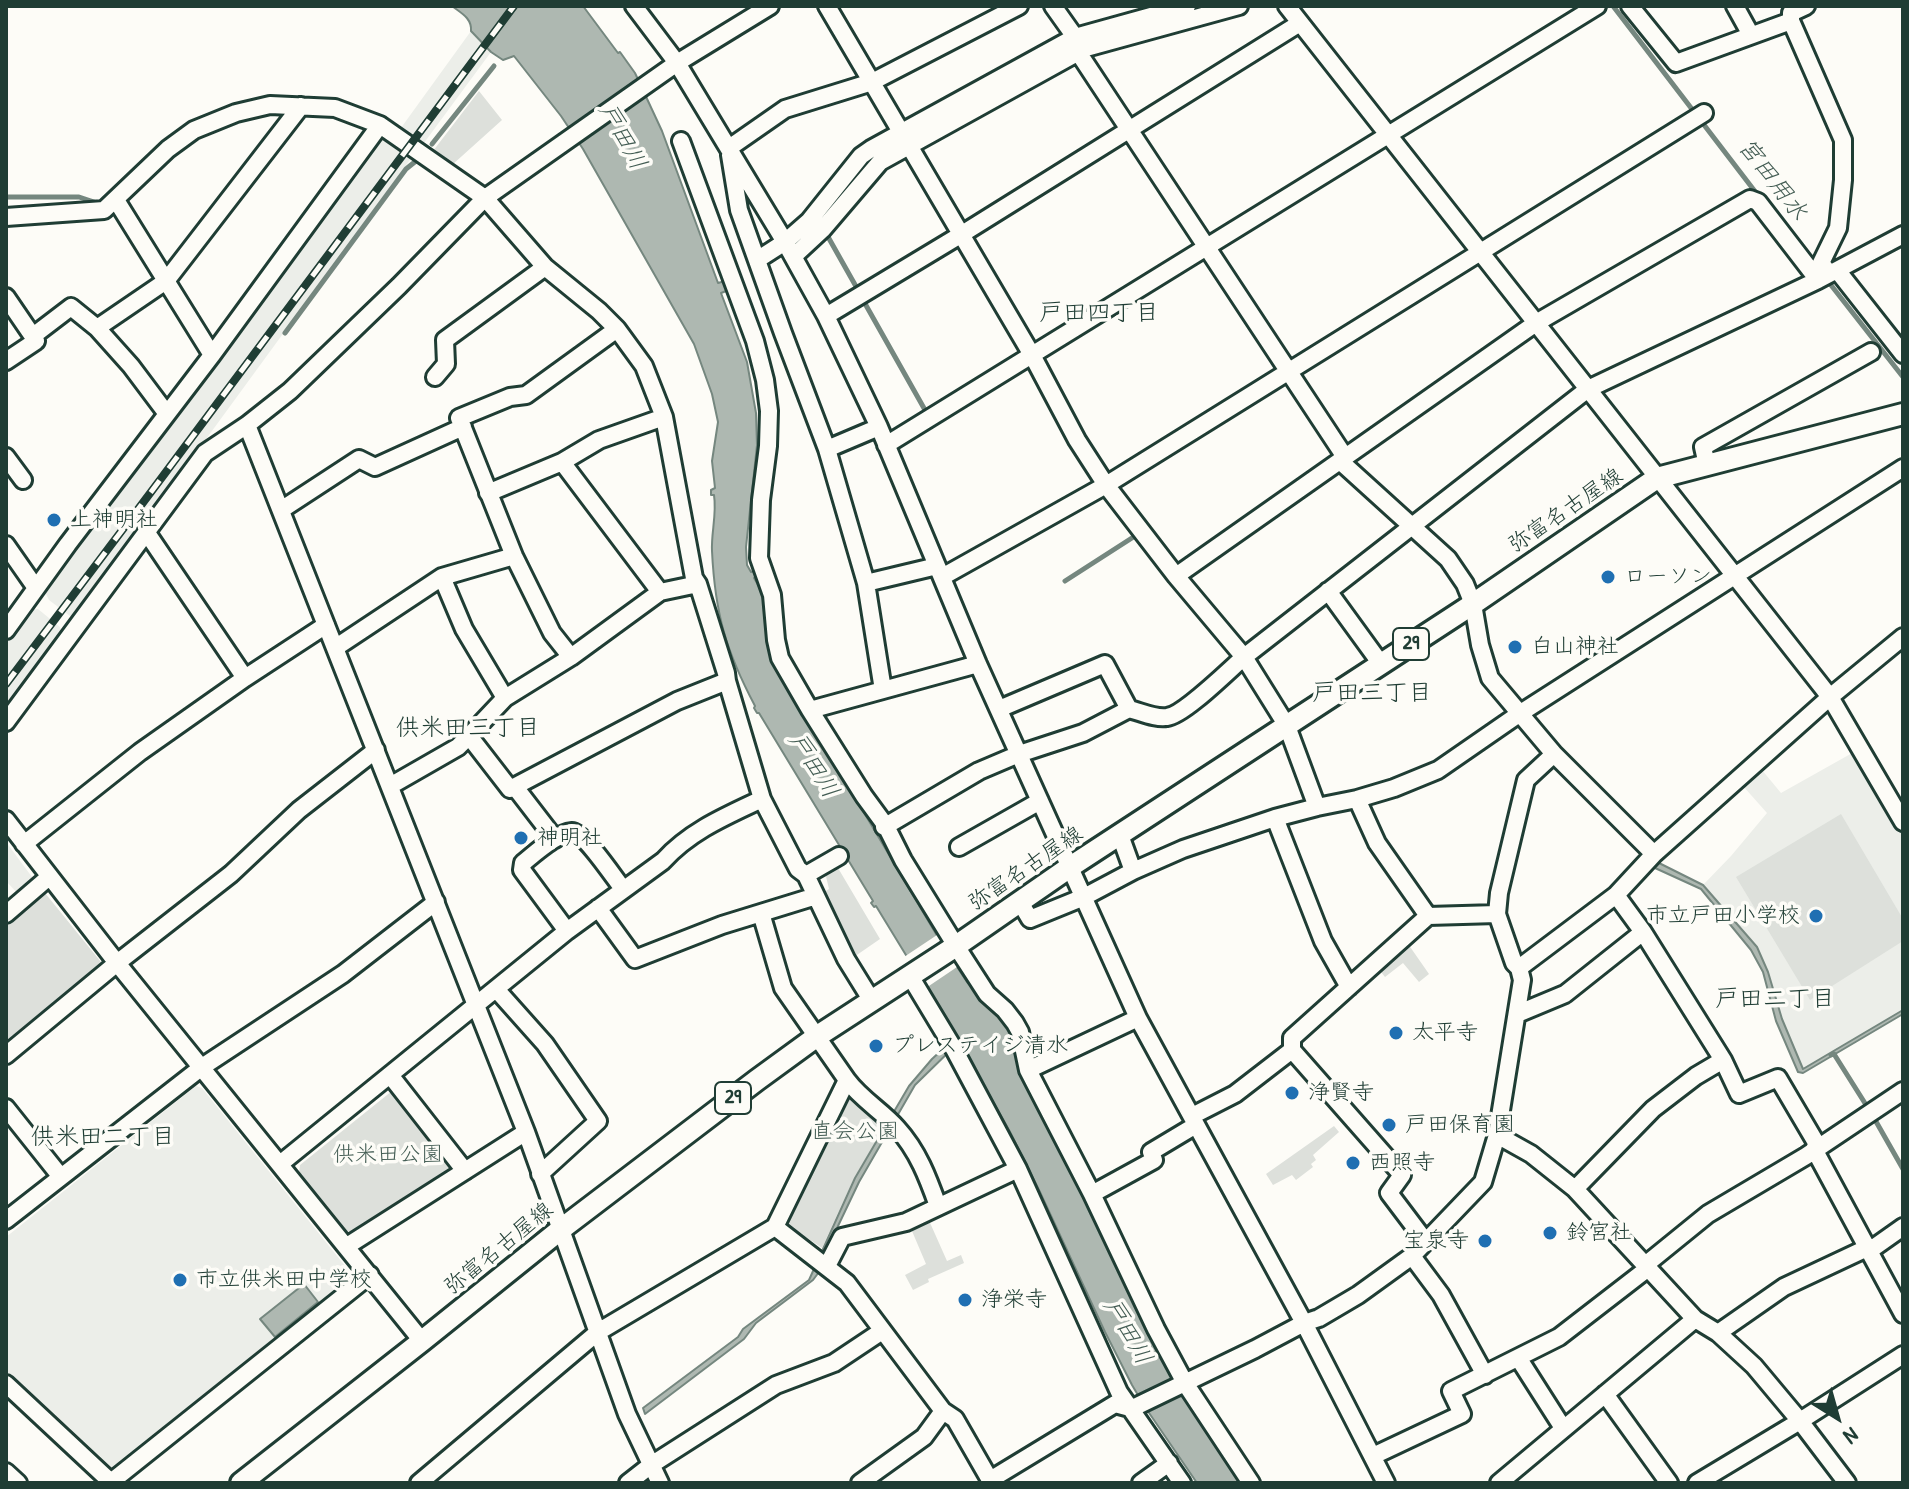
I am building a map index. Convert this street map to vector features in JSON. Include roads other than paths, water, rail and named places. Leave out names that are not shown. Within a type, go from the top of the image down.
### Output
[{"type":"main road","name":"弥富名古屋線","points":[[241,1483],[560,1230],[816,1037],[1473,604],[1657,478],[1903,414]]},
{"type":"street","points":[[634,6],[677,63],[790,249],[826,316],[879,427],[978,664],[1138,1018],[1304,1323],[1386,1483]]},
{"type":"street","points":[[6,722],[205,453],[247,425],[299,383],[485,198],[677,63],[770,6]]},
{"type":"street","points":[[827,6],[1032,355],[1077,440],[1106,485],[1176,576],[1244,657],[1287,726],[1317,807]]},
{"type":"street","points":[[729,148],[785,109],[872,82],[1019,6]]},
{"type":"street","points":[[1053,6],[1129,130],[1342,459],[1448,559],[1465,584],[1473,604],[1490,678],[1554,754],[1654,854]]},
{"type":"street","points":[[760,268],[822,230],[873,167],[905,138],[1077,44],[1187,6]]},
{"type":"street","points":[[1077,44],[1086,48],[1239,6]]},
{"type":"street","points":[[1287,6],[1830,697],[1903,822]]},
{"type":"street","points":[[886,445],[1597,6]]},
{"type":"street","points":[[1630,6],[1676,63],[1791,21]]},
{"type":"street","points":[[1735,6],[1751,35]]},
{"type":"street","points":[[1806,6],[1791,13],[1791,21],[1843,140],[1838,228],[1821,263],[1826,275]]},
{"type":"street","points":[[826,316],[1300,23]]},
{"type":"street","points":[[6,217],[104,210],[168,149],[194,130],[236,113],[270,105],[335,108],[380,125],[485,198],[545,267],[617,329],[644,366],[664,417],[694,578],[726,673],[762,799],[798,869],[806,875],[846,959],[872,1001]]},
{"type":"street","points":[[97,328],[166,281],[301,106]]},
{"type":"street","points":[[866,583],[940,572],[1106,485],[1700,116]]},
{"type":"street","points":[[6,630],[380,125]]},
{"type":"street","points":[[681,141],[755,341],[765,380],[769,411],[768,446],[761,500],[759,558],[772,595],[780,658],[885,826],[955,947],[987,994],[1015,1023],[1020,1032],[1028,1070],[1092,1194],[1156,1329],[1185,1383],[1251,1483]]},
{"type":"street","points":[[729,148],[739,210],[827,449],[866,583],[883,690]]},
{"type":"street","points":[[1176,576],[1536,323],[1750,199],[1758,202],[1826,275],[1900,345]]},
{"type":"street","points":[[116,200],[212,355]]},
{"type":"street","points":[[885,826],[979,771],[1083,733],[1129,709],[1164,718],[1173,716],[1588,389],[1903,235]]},
{"type":"street","points":[[435,377],[446,364],[445,340],[545,267]]},
{"type":"street","points":[[6,297],[36,341],[6,361]]},
{"type":"street","points":[[33,336],[71,307],[97,328],[167,414]]},
{"type":"street","points":[[571,657],[552,633],[514,556],[459,418],[510,397],[526,395],[617,329]]},
{"type":"street","points":[[1707,465],[1703,447],[1871,352]]},
{"type":"street","points":[[488,493],[562,462],[599,440],[664,417]]},
{"type":"street","points":[[247,425],[526,1132],[627,1414],[660,1483]]},
{"type":"street","points":[[281,510],[359,459],[375,467],[463,427]]},
{"type":"street","points":[[827,449],[879,427]]},
{"type":"street","points":[[6,457],[23,480]]},
{"type":"street","points":[[562,462],[660,592]]},
{"type":"street","points":[[1020,902],[1030,919],[1084,897],[1183,849],[1275,818],[1394,788],[1438,770],[1519,714],[1903,468]]},
{"type":"street","points":[[147,533],[245,678]]},
{"type":"street","points":[[6,545],[36,588]]},
{"type":"street","points":[[335,648],[442,577],[514,556]]},
{"type":"street","points":[[442,577],[464,629],[505,698]]},
{"type":"street","points":[[390,786],[458,747],[505,698],[571,657],[660,592],[698,584]]},
{"type":"street","points":[[1328,591],[1381,664]]},
{"type":"street","points":[[24,844],[140,752],[326,625]]},
{"type":"street","points":[[1519,968],[1616,895],[1654,854],[1830,697],[1903,637]]},
{"type":"street","points":[[810,710],[978,664]]},
{"type":"street","points":[[999,709],[1105,664],[1129,709]]},
{"type":"street","points":[[469,736],[510,789],[677,701],[727,681]]},
{"type":"street","points":[[6,1055],[231,874],[299,810],[376,750]]},
{"type":"street","points":[[775,1227],[847,1283],[943,1411],[955,1419],[989,1482],[1115,1404],[1134,1407],[1319,1318],[1358,1295],[1412,1256],[1483,1182],[1497,1135],[1522,980],[1497,914],[1499,893],[1526,780],[1554,754]]},
{"type":"street","points":[[515,787],[555,839]]},
{"type":"street","points":[[280,1164],[567,931],[663,861],[673,849],[708,824],[762,799]]},
{"type":"street","points":[[1357,799],[1377,843],[1428,916]]},
{"type":"street","points":[[959,847],[1040,801]]},
{"type":"street","points":[[1275,818],[1323,941],[1349,987]]},
{"type":"street","points":[[6,820],[117,963],[422,1341]]},
{"type":"street","points":[[567,931],[522,870],[523,863],[555,839],[577,833],[623,889]]},
{"type":"street","points":[[1120,835],[1133,871]]},
{"type":"street","points":[[806,875],[839,856]]},
{"type":"street","points":[[6,914],[49,877]]},
{"type":"street","points":[[1616,895],[1643,932],[1723,1060],[1739,1094],[1778,1078],[1903,1314]]},
{"type":"street","points":[[598,908],[635,959],[722,925],[816,896]]},
{"type":"street","points":[[6,1220],[202,1067],[343,974],[436,902]]},
{"type":"street","points":[[761,913],[783,988],[855,1091],[891,1122],[911,1146],[924,1168],[938,1206]]},
{"type":"street","points":[[1426,1242],[1389,1193],[1402,1175],[1292,1050],[1292,1038],[1428,916],[1497,914]]},
{"type":"street","points":[[1517,1014],[1565,994],[1643,932]]},
{"type":"street","points":[[911,976],[1018,1169],[1119,1392],[1134,1407],[1182,1483]]},
{"type":"street","points":[[496,989],[545,1044],[598,1121],[540,1174]]},
{"type":"street","points":[[1028,1070],[1138,1018]]},
{"type":"street","points":[[1092,1194],[1154,1160],[1151,1152],[1292,1050]]},
{"type":"street","points":[[1575,1189],[1653,1109],[1723,1060]]},
{"type":"street","points":[[390,1075],[465,1171]]},
{"type":"street","points":[[419,1483],[598,1332],[775,1227],[847,1080]]},
{"type":"street","points":[[1373,1456],[1462,1414],[1451,1391],[1559,1337],[1708,1214],[1806,1156],[1903,1091]]},
{"type":"street","points":[[6,1108],[61,1177]]},
{"type":"street","points":[[347,1246],[526,1132]]},
{"type":"street","points":[[1497,1135],[1531,1154],[1575,1189],[1695,1319],[1718,1333],[1754,1366],[1847,1483]]},
{"type":"street","points":[[823,1263],[842,1237],[906,1222],[1018,1169]]},
{"type":"street","points":[[1718,1333],[1784,1287],[1868,1250],[1903,1227]]},
{"type":"street","points":[[1412,1256],[1441,1295],[1485,1375]]},
{"type":"street","points":[[6,1384],[111,1482],[370,1275]]},
{"type":"street","points":[[1499,1483],[1695,1319]]},
{"type":"street","points":[[628,1483],[776,1385],[834,1363],[882,1331]]},
{"type":"street","points":[[1697,1483],[1903,1355]]},
{"type":"street","points":[[1519,1359],[1563,1428]]},
{"type":"street","points":[[1605,1394],[1669,1483]]},
{"type":"street","points":[[860,1483],[924,1437],[943,1411]]},
{"type":"street","points":[[1141,1483],[1169,1463]]},
{"type":"street","points":[[6,1472],[18,1483]]},
{"type":"water","name":"戸田川","points":[[452,6],[583,6],[635,73],[662,131],[718,283],[725,281],[729,290],[721,293],[747,362],[756,413],[757,445],[746,547],[747,565],[751,572],[756,570],[758,575],[754,578],[762,595],[765,625],[769,625],[769,633],[766,634],[774,661],[942,944],[967,982],[1008,1024],[1149,1334],[1152,1333],[1156,1339],[1153,1342],[1185,1398],[1243,1483],[1197,1483],[1145,1407],[1105,1332],[1009,1130],[959,1042],[915,1085],[859,1182],[822,1268],[813,1280],[756,1323],[744,1339],[645,1414],[643,1408],[809,1280],[855,1178],[909,1086],[956,1037],[754,708],[729,649],[719,613],[712,551],[715,502],[711,490],[715,488],[712,461],[718,422],[712,394],[694,344],[561,116],[514,56],[503,60],[491,52],[471,31],[468,19]]},
{"type":"water","points":[[1659,863],[1703,885],[1757,947],[1803,1069],[1903,1010],[1903,1014],[1803,1073],[1798,1072],[1776,1021],[1763,972],[1751,950],[1701,889],[1655,868]]},
{"type":"water","points":[[304,1284],[318,1302],[275,1337],[260,1319]]},
{"type":"waterway","name":"宮田用水","points":[[1613,6],[1760,198]]},
{"type":"waterway","points":[[432,144],[494,66]]},
{"type":"waterway","points":[[285,333],[406,169],[416,161]]},
{"type":"waterway","points":[[6,197],[79,197],[94,202]]},
{"type":"waterway","points":[[827,235],[858,290]]},
{"type":"waterway","name":"宮田用水","points":[[1827,280],[1903,377]]},
{"type":"waterway","points":[[863,300],[925,410]]},
{"type":"waterway","points":[[1065,581],[1135,536],[1126,523]]},
{"type":"waterway","points":[[1831,1055],[1834,1054],[1868,1108]]},
{"type":"waterway","points":[[1874,1118],[1903,1169]]},
{"type":"railway","points":[[6,684],[514,6]]},
{"type":"place","name":"上神明社","points":[[54,520]]},
{"type":"place","name":"ローソン","points":[[1608,577]]},
{"type":"place","name":"白山神社","points":[[1515,647]]},
{"type":"place","name":"神明社","points":[[521,838]]},
{"type":"place","name":"市立戸田小学校","points":[[1816,916]]},
{"type":"place","name":"太平寺","points":[[1396,1033]]},
{"type":"place","name":"プレステイジ清水","points":[[876,1046]]},
{"type":"place","name":"浄賢寺","points":[[1292,1093]]},
{"type":"place","name":"戸田保育園","points":[[1389,1125]]},
{"type":"place","name":"西照寺","points":[[1353,1163]]},
{"type":"place","name":"鈴宮社","points":[[1550,1233]]},
{"type":"place","name":"宝泉寺","points":[[1485,1241]]},
{"type":"place","name":"市立供米田中学校","points":[[180,1280]]},
{"type":"place","name":"浄栄寺","points":[[965,1300]]},
{"type":"district","name":"戸田四丁目","points":[[1099,314]]},
{"type":"district","name":"戸田三丁目","points":[[1372,694]]},
{"type":"district","name":"供米田三丁目","points":[[468,729]]},
{"type":"district","name":"戸田二丁目","points":[[1775,1000]]},
{"type":"district","name":"供米田二丁目","points":[[103,1138]]},
{"type":"park label","name":"直会公園","points":[[855,1132]]},
{"type":"park label","name":"供米田公園","points":[[388,1155]]}]
